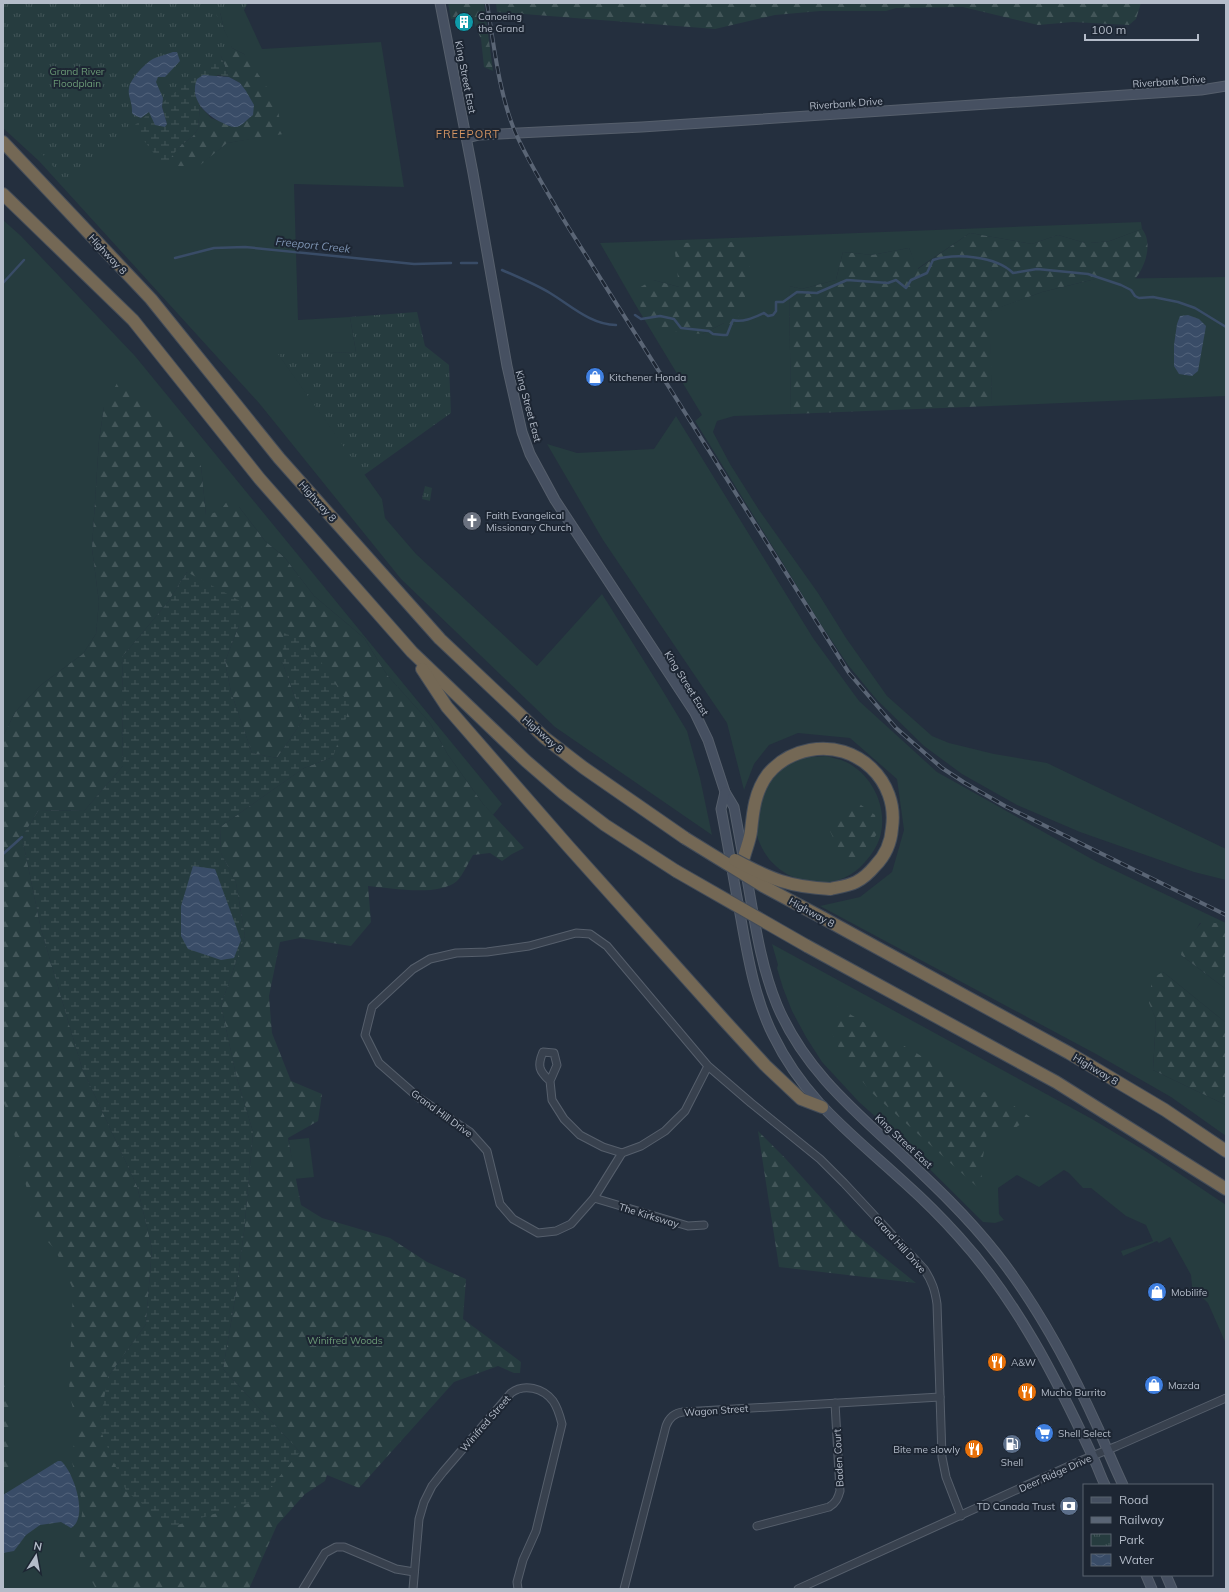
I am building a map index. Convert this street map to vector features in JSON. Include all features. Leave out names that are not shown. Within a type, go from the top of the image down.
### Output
[{"type":"highway","name":"Highway 8","points":[[3,142],[151,299],[278,458],[440,638],[545,738],[584,768],[685,838],[763,886],[1069,1053],[1165,1110],[1226,1151]]},
{"type":"highway","points":[[3,194],[133,320],[259,478],[412,652],[526,761],[563,793],[605,826],[676,871],[807,946],[1056,1082],[1226,1189]]},
{"type":"highway","points":[[412,652],[447,707],[563,840],[723,1019],[765,1065],[802,1099],[822,1107]]},
{"type":"highway","points":[[685,838],[703,842],[761,874],[778,881],[811,888],[830,889],[857,881],[869,873],[880,861],[886,851],[891,837],[893,809],[885,785],[869,765],[858,757],[844,751],[819,748],[797,753],[781,762],[768,774],[761,785],[755,800],[752,814],[751,832],[744,857]]},
{"type":"main road","name":"King Street East","points":[[440,3],[467,138],[512,392],[522,432],[530,454],[555,500],[695,714],[708,740],[725,792],[734,807],[760,949],[768,981],[777,1005],[801,1051],[818,1074],[843,1100],[960,1211],[981,1234],[1026,1292],[1053,1337],[1073,1375],[1123,1484]]},
{"type":"main road","name":"Riverbank Drive","points":[[467,138],[479,135],[509,133],[642,127],[929,109],[1201,90],[1226,86]]},
{"type":"main road","name":"King Street East","points":[[725,792],[721,809],[746,944],[756,988],[764,1014],[782,1051],[794,1072],[822,1107],[935,1211],[988,1272],[1023,1322],[1045,1360],[1092,1456],[1104,1484]]},
{"type":"main road","points":[[1146,1576],[1152,1589]]},
{"type":"main road","points":[[1166,1576],[1172,1589]]},
{"type":"street","name":"Grand Hill Drive","points":[[622,1153],[594,1198],[571,1224],[556,1231],[538,1232],[513,1220],[500,1204],[488,1151],[470,1132],[418,1098],[379,1063],[365,1035],[372,1007],[413,969],[430,959],[456,953],[487,952],[529,946],[576,933],[590,934],[607,946],[708,1066],[820,1159],[924,1269],[931,1279],[937,1304],[942,1458],[946,1477],[961,1516]]},
{"type":"street","points":[[550,1081],[552,1100],[564,1119],[580,1135],[602,1147],[622,1153],[641,1146],[665,1131],[685,1111],[708,1066]]},
{"type":"street","name":"The Kirksway","points":[[594,1198],[688,1226],[704,1224]]},
{"type":"street","name":"Winifred Street","points":[[413,1589],[419,1519],[424,1502],[432,1486],[511,1393],[516,1389],[527,1387],[548,1396],[554,1402],[560,1413],[562,1424],[536,1531],[523,1560],[517,1582],[518,1589]]},
{"type":"street","name":"Wagon Street","points":[[624,1589],[666,1426],[671,1418],[682,1412],[940,1397]]},
{"type":"street","name":"Deer Ridge Drive","points":[[798,1589],[1092,1456],[1226,1398]]},
{"type":"street","name":"Baden Court","points":[[757,1526],[829,1507],[835,1503],[839,1497],[840,1491],[835,1403]]},
{"type":"street","points":[[303,1589],[325,1553],[336,1548],[344,1548],[396,1569],[414,1572]]},
{"type":"green space","name":"Grand River Floodplain","points":[[3,3],[248,3],[244,9],[216,14],[232,46],[66,181],[3,109]]},
{"type":"green space","points":[[218,3],[248,3],[244,10],[262,49],[381,42],[404,187],[294,184],[298,320],[350,317],[356,352],[279,355],[382,499],[385,518],[416,554],[537,666],[602,594],[687,731],[700,778],[712,835],[555,727],[401,579],[259,403],[39,161],[3,128],[3,10],[198,166],[227,143],[283,133],[244,54],[232,48],[224,30]]},
{"type":"green space","points":[[218,3],[224,30],[232,48],[244,54],[265,84],[277,107],[283,134],[227,143],[199,166],[164,166],[180,146],[192,137],[198,129],[200,106],[211,118],[234,127],[240,83],[229,77],[210,27]]},
{"type":"green space","points":[[448,3],[484,3],[493,71],[484,67],[481,39],[472,18],[451,19]]},
{"type":"green space","points":[[496,3],[1141,3],[1136,19],[1129,25],[1073,22],[1038,25],[963,7],[896,8],[886,11],[820,11],[775,15],[715,29],[497,12]]},
{"type":"green space","points":[[210,27],[229,77],[218,75],[195,94],[200,106],[198,129],[192,137],[180,146],[164,166],[123,114]],"holes":[[[163,98],[162,107],[167,124],[149,112]]]},
{"type":"green space","points":[[3,220],[21,236],[135,356],[502,804],[493,815],[483,804],[448,755],[430,723],[387,675],[364,638],[314,596],[285,558],[265,541],[239,507],[206,516],[201,466],[104,407],[99,441],[92,548],[99,602],[96,634],[83,654],[41,685],[16,711],[3,736]]},
{"type":"green space","points":[[1141,222],[1142,229],[1110,241],[1091,243],[1085,243],[1058,235],[1032,244],[970,233],[917,269],[909,248],[872,255],[843,252],[836,280],[802,289],[789,286],[791,414],[734,416],[717,421],[713,432],[730,464],[759,510],[818,593],[846,638],[887,696],[932,736],[949,743],[994,754],[1047,763],[1226,849],[1226,880],[1194,872],[1080,832],[1017,805],[962,774],[924,746],[877,700],[848,665],[818,620],[695,421],[702,415],[600,243]],"holes":[[[653,280],[679,287],[724,323],[702,334]]]},
{"type":"green space","points":[[1142,229],[1147,240],[1148,247],[1145,261],[1135,279],[1095,279],[1042,292],[990,311],[992,406],[791,414],[789,286],[802,289],[836,280],[843,252],[872,255],[909,248],[918,269],[970,233],[1032,244],[1058,235],[1085,243],[1091,243],[1110,241]]},
{"type":"green space","points":[[743,242],[750,257],[749,284],[736,325],[724,323],[702,334],[661,330],[641,310],[637,289],[653,280],[679,287],[674,243]]},
{"type":"green space","points":[[1226,277],[1226,396],[992,406],[989,311],[1042,292],[1095,279]]},
{"type":"green space","points":[[417,312],[425,346],[449,365],[451,413],[364,475],[278,354],[356,352],[350,317]]},
{"type":"green space","name":"Winifred Woods","points":[[121,376],[185,441],[201,466],[206,515],[220,511],[228,500],[239,507],[265,541],[285,558],[314,596],[364,638],[387,675],[430,723],[448,755],[483,804],[524,848],[502,861],[490,853],[473,855],[457,881],[449,886],[439,889],[401,890],[368,886],[371,922],[351,946],[300,938],[280,942],[269,996],[272,1033],[291,1081],[322,1094],[318,1121],[288,1138],[301,1205],[322,1218],[390,1238],[427,1262],[466,1279],[463,1319],[521,1362],[520,1373],[514,1373],[498,1366],[454,1382],[359,1488],[327,1475],[325,1481],[305,1494],[277,1525],[249,1589],[96,1589],[80,1559],[79,1539],[83,1505],[71,1458],[78,1427],[69,1393],[73,1289],[55,1249],[43,1237],[33,1216],[12,1124],[3,1101],[3,736],[16,711],[41,685],[83,654],[96,634],[99,602],[92,548],[99,441],[104,407]],"holes":[[[187,572],[239,625],[225,662],[231,692],[252,753],[277,758],[303,720],[282,661],[333,757],[304,768],[220,827],[221,853],[236,883],[245,936],[221,1005],[236,1075],[253,1132],[244,1232],[223,1369],[300,1452],[108,1377],[146,1324],[152,1248],[137,1186],[82,1068],[41,929],[22,837],[39,810],[84,811],[123,766],[123,656],[168,602]]]},
{"type":"green space","points":[[676,416],[813,638],[859,701],[937,772],[1097,862],[1226,923],[1200,923],[1181,955],[1226,989],[1226,1023],[1163,972],[1149,1002],[1156,1019],[1153,1070],[1226,1105],[1226,1136],[1171,1097],[1096,1054],[820,906],[860,897],[892,872],[904,830],[897,779],[850,738],[798,733],[769,745],[754,764],[744,790],[727,723],[603,540],[547,444],[577,453],[654,449]]},
{"type":"green space","points":[[425,486],[432,488],[430,501],[422,499]]},
{"type":"green space","points":[[187,572],[242,602],[239,625],[225,662],[231,692],[252,753],[277,758],[303,720],[282,661],[284,633],[308,642],[350,706],[333,757],[304,768],[220,827],[221,853],[236,883],[245,936],[221,1005],[236,1075],[253,1132],[244,1232],[223,1369],[300,1452],[260,1500],[171,1527],[126,1491],[99,1427],[108,1377],[146,1324],[152,1248],[137,1186],[82,1068],[41,929],[22,837],[39,810],[84,811],[123,766],[123,656],[168,602]]},
{"type":"green space","points":[[826,756],[844,761],[855,767],[870,782],[879,801],[882,812],[881,833],[879,841],[873,852],[853,873],[840,880],[825,883],[810,882],[796,878],[782,871],[771,861],[759,842],[755,830],[754,819],[767,783],[772,775],[799,759]]},
{"type":"green space","points":[[854,800],[875,815],[878,833],[848,868],[829,829]]},
{"type":"green space","points":[[1201,923],[1226,923],[1226,989],[1181,955],[1183,945]]},
{"type":"green space","points":[[772,944],[1092,1119],[1147,1152],[1226,1205],[1226,1344],[1208,1303],[1203,1298],[1193,1297],[1191,1275],[1170,1237],[1159,1243],[1157,1241],[1123,1256],[1121,1251],[1153,1241],[1146,1225],[1126,1216],[1091,1188],[1083,1188],[1069,1173],[1064,1170],[1039,1187],[1017,1175],[998,1188],[999,1214],[1004,1220],[995,1223],[983,1222],[887,1127],[859,1102],[822,1062],[792,1011],[777,968],[778,965]]},
{"type":"green space","points":[[1163,972],[1226,1023],[1226,1105],[1153,1070],[1156,1019],[1149,1003],[1152,978]]},
{"type":"green space","points":[[836,1006],[935,1064],[967,1090],[997,1094],[1030,1117],[1014,1129],[987,1133],[981,1169],[983,1192],[871,1092],[843,1057],[832,1033]]},
{"type":"green space","points":[[3,1060],[177,1589],[3,1589]]},
{"type":"green space","points":[[758,1131],[785,1158],[850,1230],[916,1283],[779,1267]]},
{"type":"green space","points":[[309,1138],[314,1177],[294,1179],[289,1140]]},
{"type":"green space","points":[[3,1382],[9,1398],[12,1463],[3,1485]]},
{"type":"water","points":[[177,52],[180,61],[165,77],[158,77],[156,82],[163,98],[162,107],[167,124],[165,127],[155,125],[149,112],[141,118],[132,113],[129,88],[132,80],[148,63],[155,58]]},
{"type":"water","points":[[203,75],[229,77],[240,83],[254,105],[253,115],[238,127],[230,126],[210,116],[200,106],[195,93],[197,79]]},
{"type":"water","points":[[1188,315],[1199,319],[1206,326],[1198,371],[1192,376],[1179,374],[1174,366],[1174,345],[1177,324],[1180,316]]},
{"type":"water","points":[[193,866],[215,869],[241,940],[234,958],[221,960],[188,949],[181,936],[181,906]]},
{"type":"water","points":[[58,1461],[61,1461],[66,1467],[75,1484],[79,1505],[79,1515],[76,1523],[71,1528],[61,1522],[40,1525],[26,1535],[14,1551],[3,1553],[3,1495]]},
{"type":"waterway","name":"Freeport Creek","points":[[175,258],[214,248],[245,247],[414,264],[451,263]]},
{"type":"waterway","points":[[635,315],[641,319],[660,316],[674,319],[681,328],[709,331],[713,334],[727,335],[733,320],[745,320],[764,313],[768,316],[773,315],[776,311],[776,302],[783,302],[797,292],[817,293],[847,280],[888,283],[896,280],[906,288],[911,280],[927,273],[933,260],[964,257],[997,263],[1006,267],[1013,273],[1037,269],[1088,274],[1121,285],[1131,290],[1135,296],[1139,298],[1153,297],[1178,302],[1195,308],[1226,327]]},
{"type":"waterway","name":"Freeport Creek","points":[[3,283],[24,260]]},
{"type":"waterway","name":"Freeport Creek","points":[[461,263],[477,263]]},
{"type":"waterway","points":[[502,270],[544,290],[589,318],[598,322],[616,325]]},
{"type":"waterway","points":[[3,854],[22,837]]},
{"type":"railway","points":[[487,3],[505,103],[516,134],[528,159],[570,230],[849,673],[896,728],[942,768],[965,783],[1005,806],[1226,915]]},
{"type":"place","name":"Canoeing the Grand","points":[[464,22]]},
{"type":"place","name":"Kitchener Honda","points":[[595,377]]},
{"type":"place","name":"Faith Evangelical Missionary Church","points":[[472,521]]},
{"type":"place","name":"Mobilife","points":[[1157,1292]]},
{"type":"place","name":"A&W","points":[[997,1362]]},
{"type":"place","name":"Mazda","points":[[1154,1385]]},
{"type":"place","name":"Mucho Burrito","points":[[1027,1392]]},
{"type":"place","name":"Shell Select","points":[[1044,1433]]},
{"type":"place","name":"Shell","points":[[1012,1444]]},
{"type":"place","name":"Bite me slowly","points":[[974,1449]]},
{"type":"place","name":"TD Canada Trust","points":[[1069,1506]]},
{"type":"district","name":"FREEPORT","points":[[468,134]]}]
